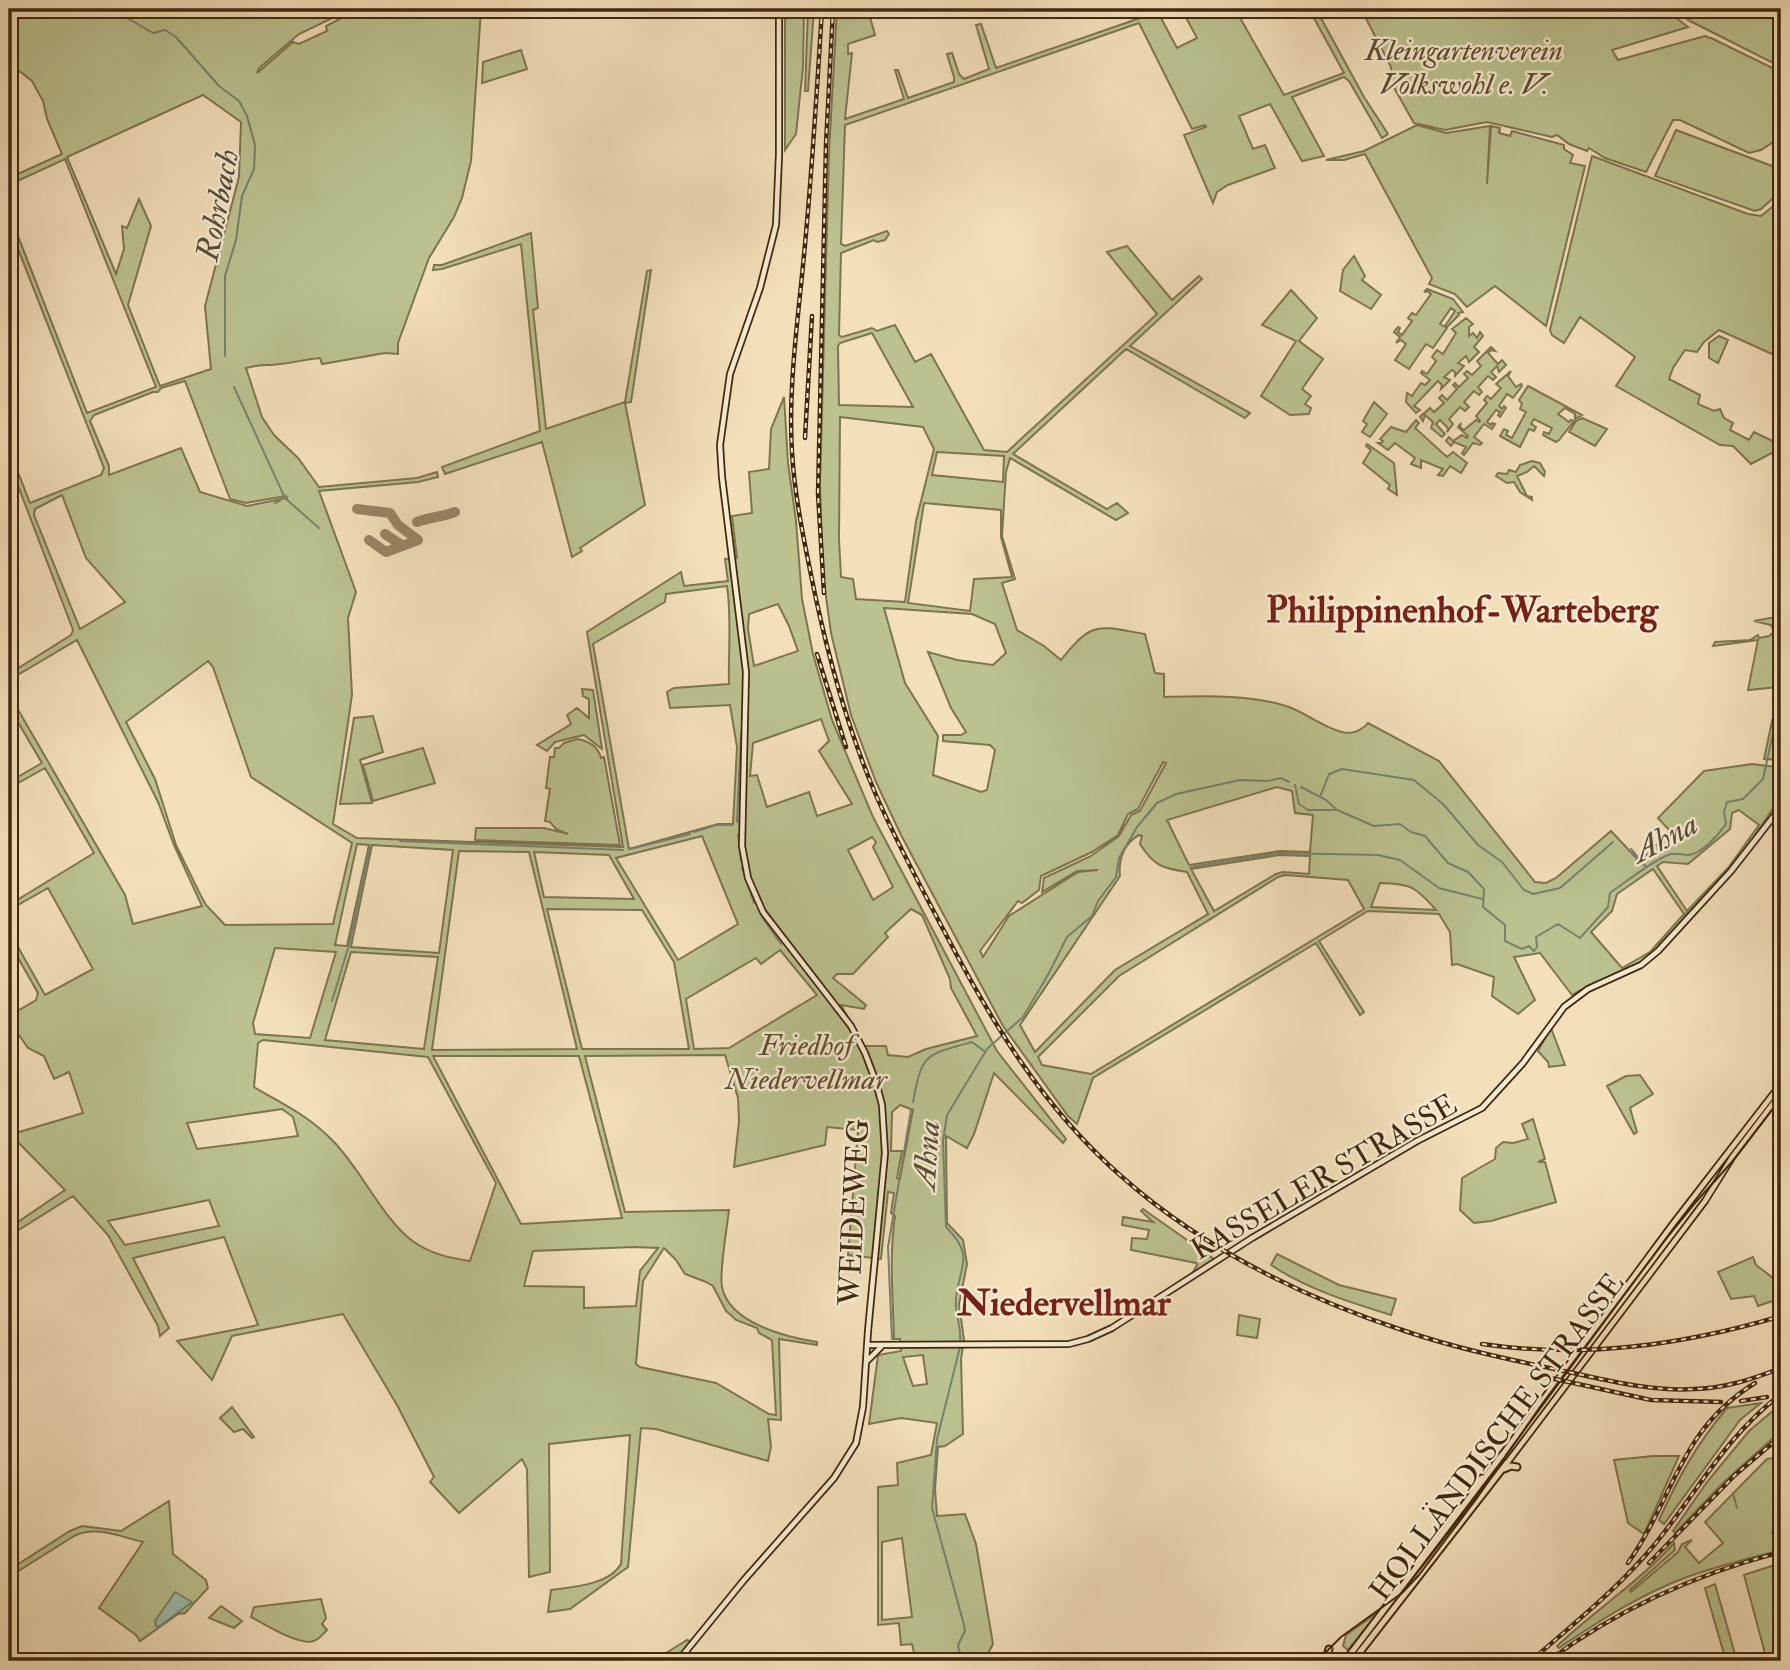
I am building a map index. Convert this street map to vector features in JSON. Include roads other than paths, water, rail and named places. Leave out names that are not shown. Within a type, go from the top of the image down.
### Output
[{"type":"highway","name":"HOLLÄNDISCHE STRASSE","points":[[1345,1661],[1503,1455]]},
{"type":"highway","name":"HOLLÄNDISCHE STRASSE","points":[[1353,1661],[1507,1463]]},
{"type":"highway","points":[[1472,1487],[1495,1466]]},
{"type":"highway","points":[[1501,1471],[1511,1466],[1517,1467]]},
{"type":"highway","points":[[1325,1661],[1329,1648]]},
{"type":"main road","name":"WEIDEWEG","points":[[678,1661],[741,1583],[834,1478],[856,1443],[860,1430],[885,1153],[881,1105],[874,1075],[851,1026],[757,901],[748,878],[742,846],[747,698],[720,445],[730,374],[760,288],[776,225],[779,9]]},
{"type":"main road","name":"KASSELER STRASSE","points":[[867,1345],[1069,1344],[1099,1335],[1190,1280],[1252,1238],[1417,1141],[1482,1108],[1530,1054],[1564,1007],[1580,994],[1641,965],[1658,951],[1731,871],[1781,807]]},
{"type":"main road","name":"HOLLÄNDISCHE STRASSE","points":[[1503,1455],[1581,1347],[1781,1084]]},
{"type":"main road","name":"HOLLÄNDISCHE STRASSE","points":[[1507,1463],[1675,1240],[1781,1093]]},
{"type":"main road","points":[[866,1362],[882,1346]]},
{"type":"waterway","name":"Rohrbach","points":[[112,9],[153,33],[165,30],[176,37],[219,86],[239,101],[247,116],[255,145],[254,169],[242,196],[236,240],[225,276],[225,356]]},
{"type":"waterway","points":[[234,387],[284,496]]},
{"type":"waterway","points":[[286,499],[319,528]]},
{"type":"waterway","points":[[275,503],[280,501]]},
{"type":"waterway","name":"Ahna","points":[[1301,787],[1326,800],[1337,810],[1374,826],[1400,824],[1411,832],[1425,836],[1448,863],[1468,872],[1484,889],[1483,907],[1505,925],[1505,941],[1522,949],[1529,946],[1534,951],[1537,947],[1536,937],[1558,924],[1580,938],[1608,907],[1610,893],[1664,857],[1693,854],[1714,838],[1726,824],[1724,812],[1727,802],[1743,799],[1763,779],[1781,696]]},
{"type":"waterway","points":[[737,822],[741,733]]},
{"type":"waterway","points":[[1320,797],[1329,774],[1342,769],[1414,780],[1443,804],[1478,845],[1502,862],[1524,890],[1533,894],[1560,888],[1613,842]]},
{"type":"waterway","name":"Ahna","points":[[960,1342],[956,1303],[963,1253],[946,1227],[943,1141],[947,1115],[987,1049],[1023,1017],[1067,937],[1092,916],[1098,901],[1116,877],[1119,858],[1137,827],[1157,803],[1176,794],[1240,780],[1268,781],[1281,778],[1289,782]]},
{"type":"waterway","name":"Ahna","points":[[1295,785],[1299,804],[1308,810],[1335,810]]},
{"type":"waterway","points":[[694,832],[716,825],[732,825]]},
{"type":"waterway","points":[[630,849],[690,834]]},
{"type":"waterway","points":[[738,835],[741,861]]},
{"type":"waterway","points":[[400,841],[623,850]]},
{"type":"waterway","points":[[332,1001],[349,945],[370,847]]},
{"type":"waterway","points":[[1631,849],[1646,867]]},
{"type":"waterway","points":[[1191,867],[1278,853],[1378,855],[1400,860],[1439,888],[1482,899]]},
{"type":"waterway","points":[[742,868],[754,903]]},
{"type":"waterway","points":[[762,917],[781,944]]},
{"type":"waterway","points":[[913,1102],[919,1074],[928,1058],[972,1042],[984,1051]]},
{"type":"waterway","points":[[892,1339],[888,1247],[911,1110]]},
{"type":"waterway","name":"Ahna","points":[[960,1347],[937,1439],[932,1508],[964,1625],[965,1631],[958,1645],[962,1661]]},
{"type":"waterway","points":[[1733,1493],[1737,1508]]},
{"type":"tram line","points":[[1317,1661],[1341,1637],[1402,1593],[1419,1575],[1477,1498],[1542,1404],[1669,1235],[1731,1163],[1781,1098]]},
{"type":"railway","points":[[822,9],[812,163],[791,403],[793,471],[798,508],[833,671],[873,788],[906,859],[961,963],[1020,1061],[1067,1121],[1093,1149],[1153,1202],[1220,1248],[1329,1303],[1405,1331],[1462,1348],[1643,1387],[1718,1387],[1781,1368]]},
{"type":"railway","points":[[824,593],[818,494],[826,144],[833,9]]},
{"type":"railway","points":[[805,438],[812,316]]},
{"type":"railway","points":[[817,654],[846,747]]},
{"type":"railway","points":[[1482,1344],[1558,1350],[1633,1346],[1707,1335],[1781,1316]]},
{"type":"railway","points":[[1546,1377],[1651,1400],[1721,1402]]},
{"type":"railway","points":[[1628,1563],[1694,1443],[1730,1401],[1755,1383]]},
{"type":"railway","points":[[1531,1661],[1641,1560],[1743,1428],[1781,1394]]},
{"type":"railway","points":[[1741,1401],[1767,1397]]},
{"type":"railway","points":[[1649,1563],[1735,1475],[1781,1436]]},
{"type":"railway","points":[[1548,1661],[1602,1625],[1659,1595],[1719,1571],[1781,1552]]},
{"type":"district","name":"Philippinenhof-Warteberg","points":[[1462,610]]},
{"type":"district","name":"Niedervellmar","points":[[1064,1303]]},
{"type":"park label","name":"Kleingartenverein Volkswohl e. V.","points":[[1464,67]]},
{"type":"park label","name":"Friedhof Niedervellmar","points":[[806,1062]]}]
